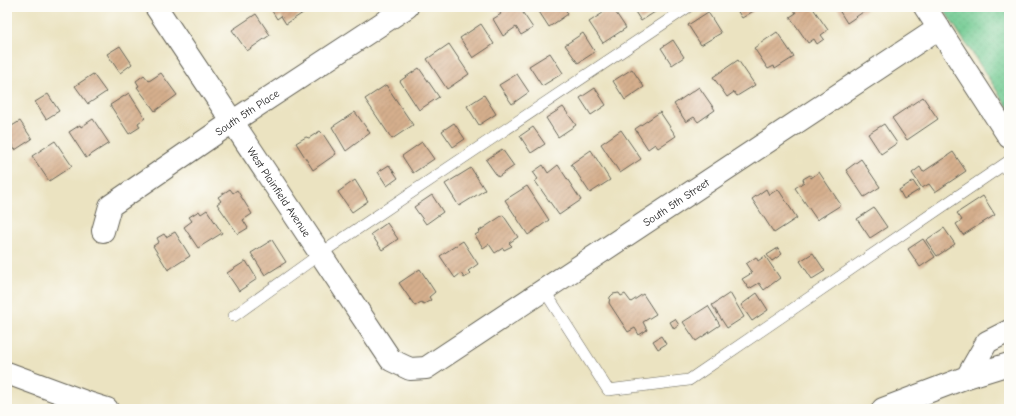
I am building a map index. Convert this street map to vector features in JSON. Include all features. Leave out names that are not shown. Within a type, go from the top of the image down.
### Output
[{"type":"main road","name":"West Plainfield Avenue","points":[[156,7],[391,360],[410,369]]},
{"type":"main road","name":"South 5th Place","points":[[103,230],[110,206],[232,122],[407,7]]},
{"type":"main road","points":[[925,7],[1009,137]]},
{"type":"main road","name":"South 5th Street","points":[[410,369],[426,368],[939,28]]},
{"type":"main road","points":[[967,376],[987,342],[1009,331]]},
{"type":"main road","points":[[883,409],[967,376],[1009,364]]},
{"type":"main road","points":[[7,373],[107,409]]},
{"type":"lane","points":[[234,316],[320,254],[688,7]]},
{"type":"lane","points":[[544,290],[608,390],[689,380],[1009,161]]},
{"type":"green space","points":[[942,7],[1009,7],[1009,109]]},
{"type":"building","points":[[275,7],[308,7],[309,9],[286,24],[281,16],[277,19],[272,11],[276,9]]},
{"type":"building","points":[[519,7],[533,28],[521,35],[516,27],[503,36],[493,19],[501,14],[497,8]]},
{"type":"building","points":[[536,7],[564,7],[568,14],[549,27]]},
{"type":"building","points":[[612,7],[626,28],[603,43],[589,22]]},
{"type":"building","points":[[632,7],[656,7],[658,10],[641,21]]},
{"type":"building","points":[[735,7],[760,7],[742,18]]},
{"type":"building","points":[[792,7],[812,7],[828,30],[821,35],[824,39],[817,44],[814,39],[808,43],[790,17],[796,13]]},
{"type":"building","points":[[837,7],[865,7],[866,10],[847,23]]},
{"type":"building","points":[[708,12],[721,33],[701,45],[688,25]]},
{"type":"building","points":[[256,14],[270,35],[247,51],[232,30]]},
{"type":"building","points":[[481,24],[494,44],[473,58],[460,38]]},
{"type":"building","points":[[777,32],[794,57],[775,69],[774,66],[768,69],[754,48]]},
{"type":"building","points":[[583,33],[595,52],[578,63],[565,45]]},
{"type":"building","points":[[673,40],[684,57],[672,65],[661,48]]},
{"type":"building","points":[[449,44],[469,74],[447,89],[427,59]]},
{"type":"building","points":[[120,46],[132,64],[120,73],[107,54]]},
{"type":"building","points":[[550,53],[563,73],[542,86],[529,66]]},
{"type":"building","points":[[738,60],[755,85],[737,96],[734,92],[727,97],[713,77]]},
{"type":"building","points":[[419,68],[439,97],[419,110],[400,81]]},
{"type":"building","points":[[632,69],[644,87],[625,100],[613,81]]},
{"type":"building","points":[[161,73],[177,95],[155,111],[137,87],[139,86],[136,81],[144,75],[149,81]]},
{"type":"building","points":[[93,74],[106,92],[88,104],[75,86]]},
{"type":"building","points":[[517,74],[529,92],[512,104],[499,85]]},
{"type":"building","points":[[386,85],[413,125],[392,139],[365,99]]},
{"type":"building","points":[[699,87],[715,110],[698,122],[694,117],[686,122],[674,104]]},
{"type":"building","points":[[595,88],[606,105],[591,115],[580,98]]},
{"type":"building","points":[[129,93],[145,118],[138,123],[140,127],[129,134],[110,105]]},
{"type":"building","points":[[48,94],[59,111],[46,119],[35,102]]},
{"type":"building","points":[[484,95],[496,114],[479,125],[467,106]]},
{"type":"building","points":[[923,97],[938,119],[907,140],[892,118]]},
{"type":"building","points":[[563,107],[576,125],[558,137],[546,118]]},
{"type":"building","points":[[355,112],[370,133],[346,151],[332,127]]},
{"type":"building","points":[[660,112],[676,136],[658,148],[655,144],[648,149],[635,129]]},
{"type":"building","points":[[93,119],[109,143],[86,158],[69,132],[80,125],[81,127]]},
{"type":"building","points":[[20,121],[32,139],[15,150],[7,137],[7,129]]},
{"type":"building","points":[[454,123],[465,139],[453,147],[442,131]]},
{"type":"building","points":[[884,124],[897,143],[881,154],[868,134]]},
{"type":"building","points":[[533,127],[545,144],[531,153],[520,136]]},
{"type":"building","points":[[621,130],[641,159],[620,173],[601,144]]},
{"type":"building","points":[[320,131],[336,154],[313,170],[296,143],[306,137],[309,138]]},
{"type":"building","points":[[55,141],[72,166],[49,181],[32,156]]},
{"type":"building","points":[[422,142],[434,159],[413,173],[402,156]]},
{"type":"building","points":[[502,149],[514,166],[498,177],[486,160]]},
{"type":"building","points":[[591,150],[610,180],[590,193],[571,164]]},
{"type":"building","points":[[953,152],[966,171],[935,192],[929,184],[922,188],[912,173],[920,167],[923,172]]},
{"type":"building","points":[[861,159],[880,187],[864,197],[846,170]]},
{"type":"building","points":[[389,165],[398,178],[387,186],[378,172]]},
{"type":"building","points":[[543,165],[548,173],[558,165],[581,200],[559,215],[535,181],[538,179],[533,172]]},
{"type":"building","points":[[471,168],[485,190],[459,206],[445,184]]},
{"type":"building","points":[[819,172],[841,205],[817,220],[795,188],[804,182],[803,179],[810,175],[811,178]]},
{"type":"building","points":[[355,180],[368,201],[352,212],[338,192]]},
{"type":"building","points":[[913,181],[919,190],[904,199],[899,190]]},
{"type":"building","points":[[527,186],[549,220],[528,235],[505,200]]},
{"type":"building","points":[[230,189],[233,193],[237,190],[252,214],[243,220],[248,228],[238,234],[217,204],[221,201],[218,197]]},
{"type":"building","points":[[766,189],[769,195],[778,189],[797,218],[774,233],[752,199]]},
{"type":"building","points":[[432,195],[443,212],[426,224],[414,207]]},
{"type":"building","points":[[983,196],[995,215],[963,235],[956,224],[962,220],[957,213]]},
{"type":"building","points":[[874,208],[887,227],[870,238],[857,219]]},
{"type":"building","points":[[207,210],[222,233],[198,248],[184,227],[192,221],[189,217],[199,211],[201,214]]},
{"type":"building","points":[[503,215],[518,237],[509,243],[512,246],[504,250],[503,248],[495,253],[489,244],[483,248],[475,235]]},
{"type":"building","points":[[387,223],[398,239],[382,250],[371,234]]},
{"type":"building","points":[[944,228],[955,244],[937,256],[926,240]]},
{"type":"building","points":[[175,232],[190,256],[168,270],[153,246],[159,242],[157,238],[164,234],[166,237]]},
{"type":"building","points":[[923,239],[935,257],[920,267],[908,249]]},
{"type":"building","points":[[272,240],[286,262],[265,275],[251,253]]},
{"type":"building","points":[[463,241],[478,264],[468,271],[471,274],[464,278],[461,273],[455,278],[440,256]]},
{"type":"building","points":[[778,248],[782,254],[772,261],[767,255]]},
{"type":"building","points":[[813,253],[825,271],[812,279],[800,261]]},
{"type":"building","points":[[765,256],[780,278],[764,290],[759,283],[749,289],[742,279],[752,273],[746,264],[756,257],[758,261]]},
{"type":"building","points":[[246,261],[257,279],[239,291],[227,273]]},
{"type":"building","points":[[420,269],[435,292],[429,297],[431,300],[424,304],[421,302],[415,306],[399,283]]},
{"type":"building","points":[[619,293],[621,296],[625,294],[631,302],[643,294],[656,314],[643,322],[647,330],[639,335],[635,328],[628,332],[609,303],[610,297],[613,294]]},
{"type":"building","points":[[730,293],[744,317],[727,328],[712,305]]},
{"type":"building","points":[[757,293],[768,310],[752,321],[741,305]]},
{"type":"building","points":[[708,306],[720,325],[696,341],[683,322]]},
{"type":"building","points":[[675,319],[679,325],[674,329],[670,322]]},
{"type":"building","points":[[661,336],[666,344],[658,349],[653,341]]}]
